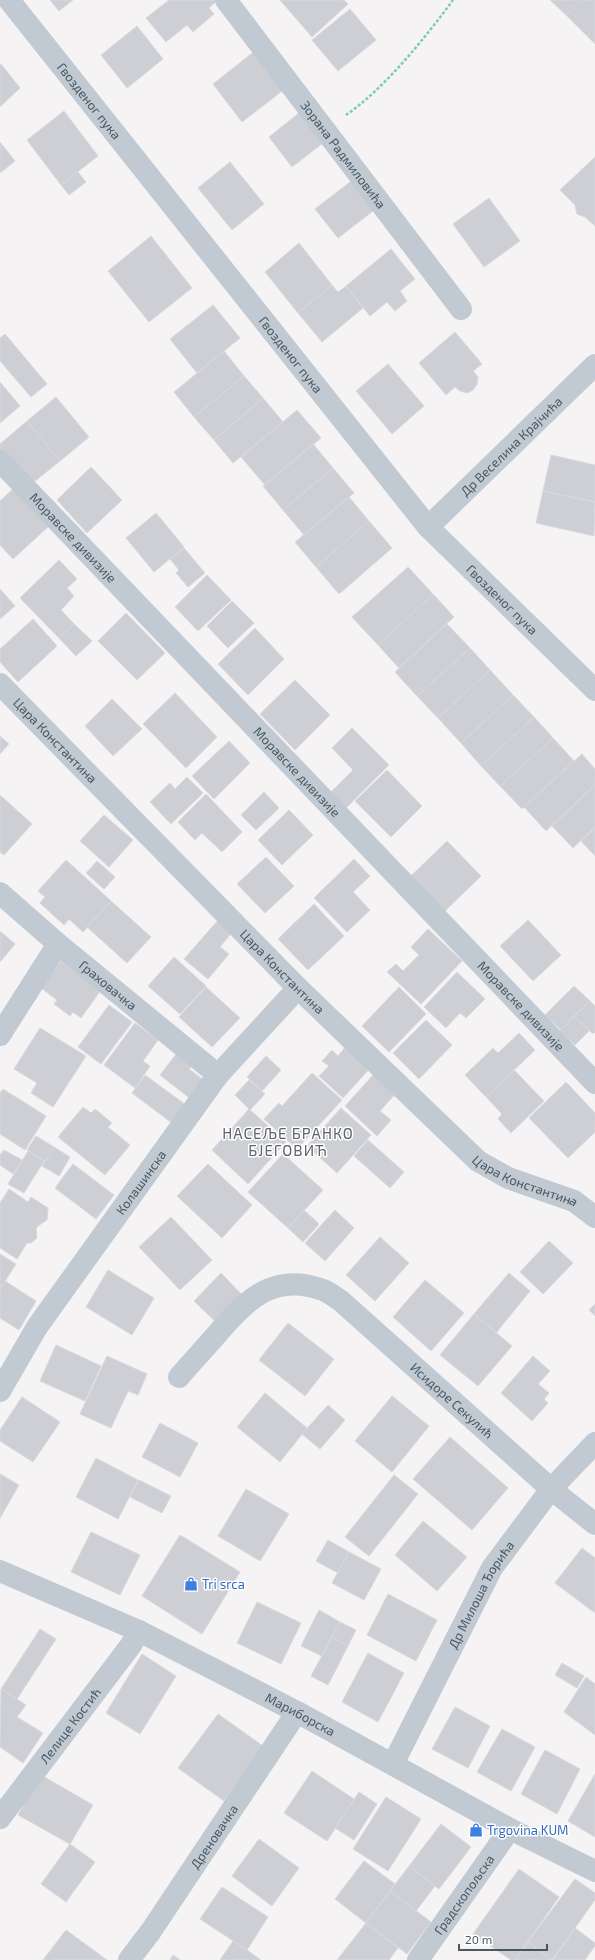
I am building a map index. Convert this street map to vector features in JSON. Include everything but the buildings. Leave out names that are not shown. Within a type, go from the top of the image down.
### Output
[{"type":"street","name":"Гвозденог пука","points":[[9,0],[428,527],[595,690]]},
{"type":"street","name":"Зорана Радмиловића","points":[[226,0],[461,308]]},
{"type":"street","name":"Др Веселина Крајчића","points":[[428,527],[595,365]]},
{"type":"street","name":"Моравске дивизије","points":[[0,461],[595,1083]]},
{"type":"street","name":"Цара Константина","points":[[0,684],[298,988],[478,1161],[508,1178],[574,1201],[595,1217]]},
{"type":"street","name":"Граховачка","points":[[0,893],[58,944],[218,1075]]},
{"type":"street","points":[[0,1035],[58,944]]},
{"type":"street","name":"Колашинска","points":[[0,1391],[37,1327],[218,1075],[298,988]]},
{"type":"street","name":"Исидоре Секулић","points":[[179,1377],[241,1306],[255,1296],[271,1288],[285,1285],[304,1285],[322,1289],[341,1301],[551,1489],[595,1524]]},
{"type":"street","name":"Др Милоша Ђорића","points":[[393,1764],[492,1568],[551,1489],[595,1443]]},
{"type":"street","name":"Мариборска","points":[[0,1571],[139,1631],[297,1712],[510,1829],[595,1871]]},
{"type":"street","name":"Лелице Костић","points":[[0,1818],[131,1645],[139,1631]]},
{"type":"street","name":"Дреновачка","points":[[129,1960],[151,1931],[297,1712]]},
{"type":"street","name":"Градскопољска","points":[[418,1960],[510,1829]]},
{"type":"path","points":[[325,131],[366,102],[402,62],[453,0]]},
{"type":"place","name":"Tri srca","points":[[191,1584]]},
{"type":"place","name":"Trgovina KUM","points":[[476,1830]]},
{"type":"district","name":"НАСЕЉЕ БРАНКО БЈЕГОВИЋ","points":[[288,1142]]}]
